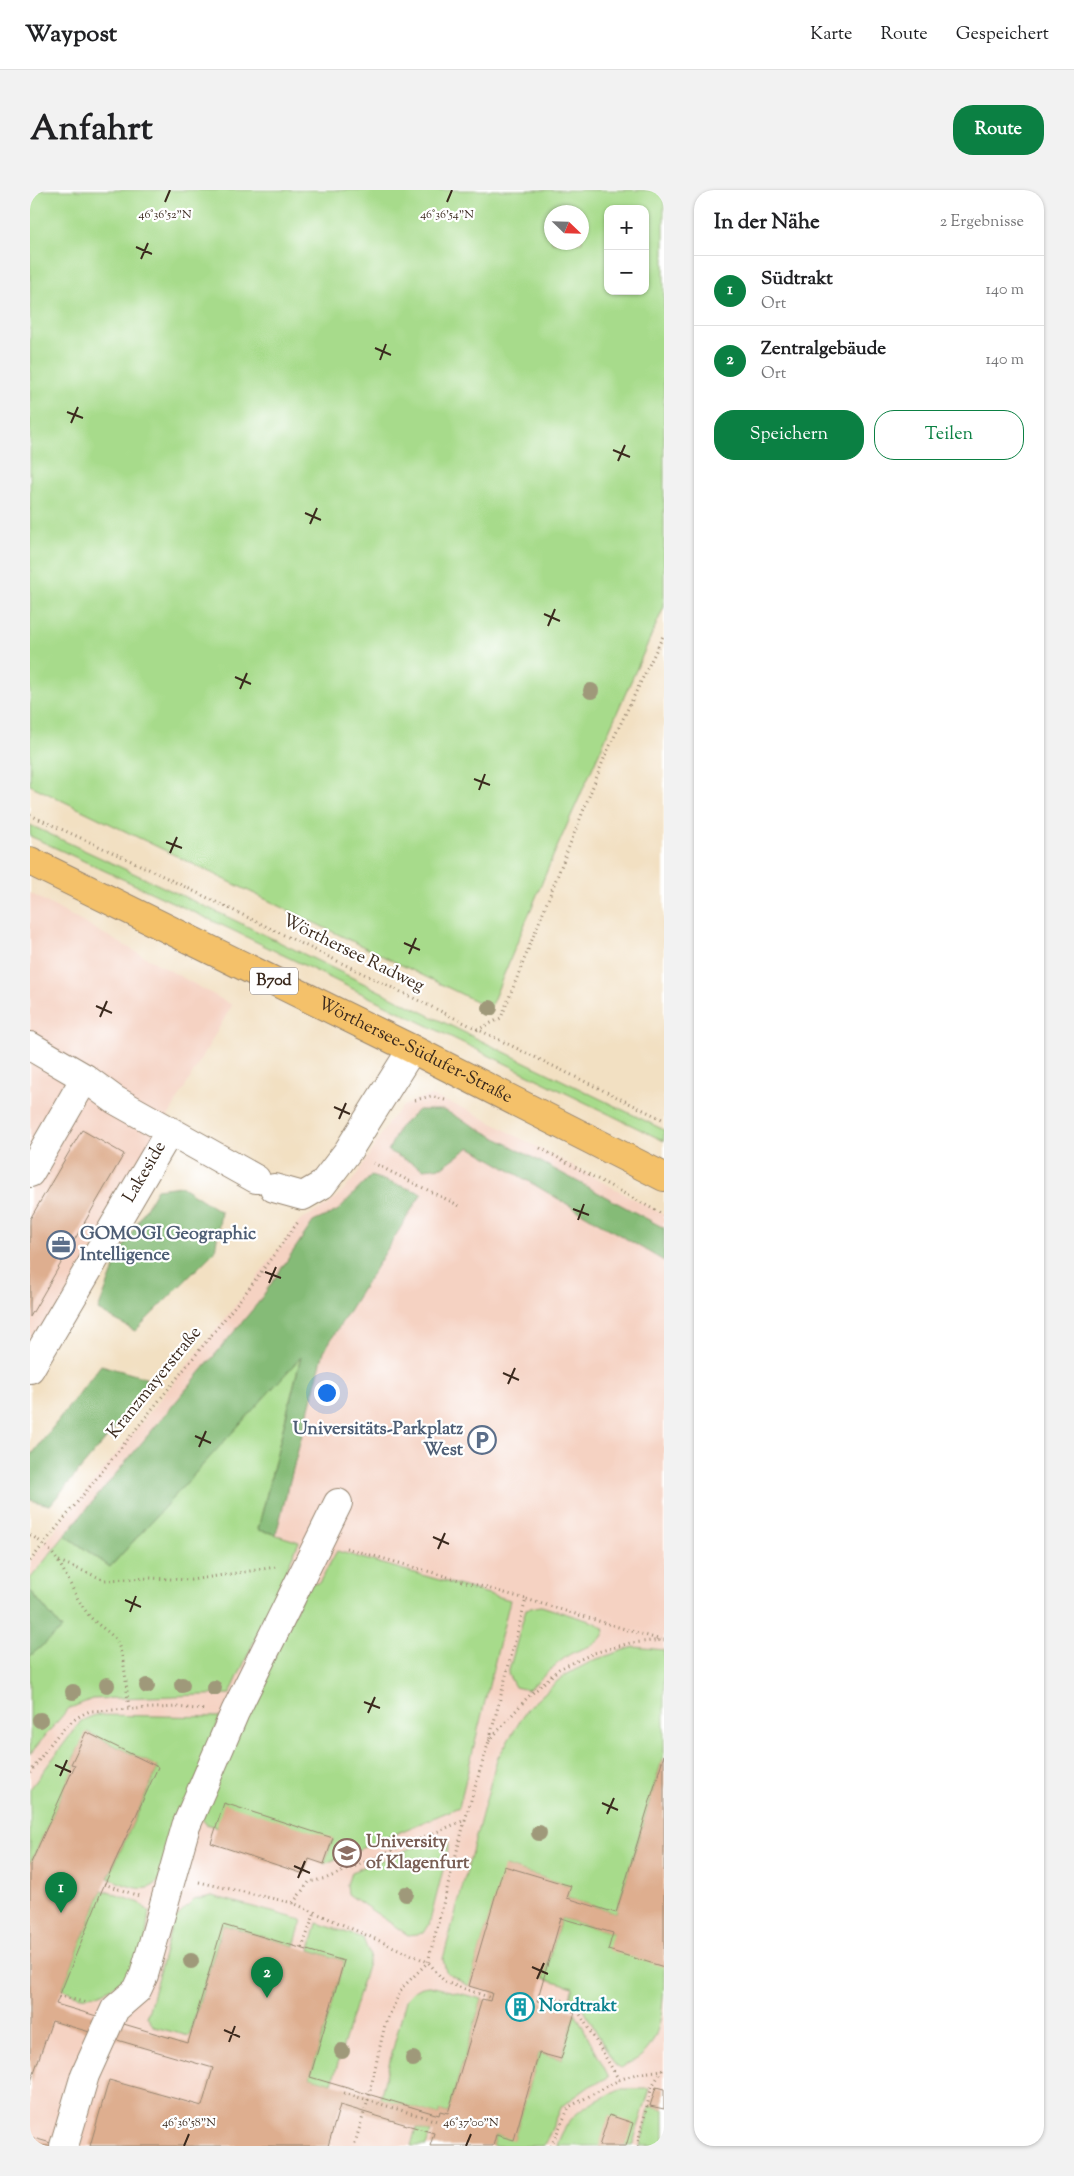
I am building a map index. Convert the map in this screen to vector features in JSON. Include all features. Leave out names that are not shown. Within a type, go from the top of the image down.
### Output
[{"type":"main road","name":"Wörthersee-Südufer-Straße","points":[[30,861],[412,1049],[664,1178]]},
{"type":"lane","points":[[30,1046],[85,1078],[115,1100],[168,1132],[265,1184],[303,1196],[322,1185],[348,1151],[412,1049]]},
{"type":"lane","points":[[30,1173],[85,1078]]},
{"type":"lane","name":"Lakeside","points":[[30,1369],[168,1132]]},
{"type":"lane","points":[[64,2146],[85,2075],[115,2009],[137,1990],[144,1975],[186,1826],[235,1712],[338,1503]]},
{"type":"path","points":[[477,1030],[501,1018],[604,756],[664,634]]},
{"type":"path","name":"Wörthersee Radweg","points":[[30,815],[136,863],[664,1120]]},
{"type":"path","points":[[410,1102],[431,1096],[452,1103]]},
{"type":"path","points":[[536,1146],[664,1215]]},
{"type":"path","points":[[348,1151],[460,1206]]},
{"type":"path","name":"Kranzmayerstraße","points":[[30,1561],[247,1291],[300,1220]]},
{"type":"path","points":[[30,1535],[45,1542],[59,1561],[87,1614],[116,1640],[120,1650],[129,1708]]},
{"type":"path","points":[[59,1561],[97,1578],[112,1580],[150,1578],[191,1580],[308,1562],[327,1553],[345,1548],[663,1640]]},
{"type":"path","points":[[354,2146],[368,2100],[385,2024],[402,1988],[428,1962],[526,1599]]},
{"type":"path","points":[[489,1741],[527,1698],[560,1670],[594,1653],[630,1643],[663,1640]]},
{"type":"path","points":[[30,1773],[62,1730],[76,1716],[90,1711],[177,1707],[235,1712]]},
{"type":"path","points":[[293,1903],[309,1882],[327,1878],[465,1820]]},
{"type":"path","points":[[171,1876],[293,1903],[428,1962],[445,1982],[491,1998]]},
{"type":"path","points":[[104,1884],[163,1904]]},
{"type":"path","points":[[302,1948],[315,1912]]},
{"type":"path","points":[[544,2003],[546,1995],[574,2004],[619,2080]]},
{"type":"path","points":[[551,2146],[569,2106],[619,2080],[636,2074],[663,2069]]},
{"type":"path","points":[[637,2146],[652,2086],[663,2069]]},
{"type":"path","points":[[344,2093],[437,2121]]},
{"type":"shaded area","points":[[30,893],[232,1005],[30,1358]]},
{"type":"shaded area","name":"University of Klagenfurt","points":[[431,1096],[468,1110],[664,1215],[664,2146],[30,2146],[30,1561],[247,1291],[300,1220],[328,1205],[354,1179],[390,1120],[403,1106],[417,1099]]},
{"type":"green space","points":[[30,190],[664,190],[664,607],[551,861],[490,1008],[30,785]]},
{"type":"green space","points":[[30,825],[234,920],[664,1130],[664,1141],[230,929],[30,836]]},
{"type":"green space","points":[[418,1110],[444,1110],[664,1228],[664,1261],[470,1147],[442,1167],[424,1169],[388,1151],[399,1128]]},
{"type":"green space","points":[[371,1176],[422,1193],[324,1351],[276,1534],[258,1530],[301,1357],[110,1567],[65,1535],[258,1303],[313,1222],[337,1211]]},
{"type":"green space","points":[[181,1186],[221,1212],[215,1251],[135,1331],[98,1310],[120,1253],[157,1189]]},
{"type":"green space","points":[[301,1356],[258,1529],[299,1542],[230,1694],[92,1699],[68,1709],[30,1754],[30,1656],[62,1629],[30,1590],[30,1579],[65,1535],[110,1567]]},
{"type":"green space","points":[[101,1365],[146,1378],[144,1394],[50,1505],[30,1500],[30,1457]]},
{"type":"green space","points":[[337,1551],[510,1600],[459,1807],[324,1864],[333,1839],[217,1827],[206,1824],[202,1819],[210,1796],[308,1584],[319,1583]]},
{"type":"green space","points":[[30,1590],[62,1629],[30,1656]]},
{"type":"green space","points":[[541,1606],[596,1623],[605,1630],[594,1644],[567,1656],[528,1690],[515,1687],[508,1674],[526,1609]]},
{"type":"green space","points":[[634,1647],[664,1650],[664,1754],[616,1913],[567,1898],[570,1886],[505,1866],[469,1986],[446,1972],[443,1959],[497,1759],[528,1708],[562,1677],[594,1660]]},
{"type":"green space","points":[[95,1715],[220,1717],[159,1880],[148,1888],[135,1888],[108,1878],[158,1767],[87,1732],[71,1763],[75,1765],[30,1865],[30,1789],[81,1721]]},
{"type":"green space","points":[[442,1836],[448,1840],[449,1846],[429,1925],[424,1933],[408,1935],[348,1894],[347,1885],[351,1872]]},
{"type":"green space","points":[[102,1890],[140,1903],[149,1912],[144,1947],[137,1965],[124,1979],[98,1994],[89,1996],[76,1995],[62,1989]]},
{"type":"green space","points":[[212,1896],[302,1920],[294,1946],[223,1925],[189,2036],[154,2027],[147,2017],[173,1921],[194,1900]]},
{"type":"green space","points":[[561,1918],[613,1933],[664,1967],[663,2002],[654,2038],[649,2048],[641,2056],[620,2068],[615,2065],[579,2001],[570,1997],[573,1987],[544,1978]]},
{"type":"green space","points":[[317,1923],[363,1938],[370,1956],[332,2083],[310,2077],[344,1961],[310,1950]]},
{"type":"green space","points":[[430,1986],[482,1999],[448,2113],[440,2111],[439,2115],[380,2098],[406,2000],[416,1990]]},
{"type":"green space","points":[[575,2012],[609,2077],[590,2086],[562,2106],[544,2146],[493,2146],[496,2135],[514,2139],[539,2053],[561,2059]]},
{"type":"green space","points":[[622,2089],[650,2089],[632,2146],[557,2146],[567,2124],[574,2116],[591,2104]]},
{"type":"green space","points":[[650,2106],[664,2109],[664,2146],[640,2146]]},
{"type":"green space","points":[[416,2128],[431,2132],[426,2146],[411,2146]]},
{"type":"building","points":[[82,1130],[124,1154],[30,1317],[30,1219]]},
{"type":"building","points":[[86,1732],[158,1767],[102,1890],[56,2004],[188,2043],[223,1925],[344,1961],[310,2077],[439,2115],[440,2111],[448,2113],[482,1999],[490,2001],[492,1993],[469,1986],[504,1866],[571,1886],[567,1898],[616,1913],[664,1755],[664,1967],[608,1950],[613,1933],[561,1918],[537,2001],[575,2012],[561,2059],[539,2053],[514,2140],[496,2135],[493,2146],[430,2146],[434,2133],[340,2105],[328,2146],[90,2146],[109,2080],[202,2106],[213,2068],[52,2021],[30,2084],[30,1865],[75,1765],[71,1764]]},
{"type":"building","points":[[224,1803],[333,1838],[324,1864],[309,1859],[304,1874],[211,1843]]},
{"type":"building","points":[[656,2087],[664,2089],[664,2109],[650,2106]]},
{"type":"building","points":[[609,2115],[633,2123],[626,2146],[599,2146]]},
{"type":"building","points":[[30,2137],[58,2145],[30,2146]]},
{"type":"place","name":"GOMOGI Geographic Intelligence","points":[[61,1245]]},
{"type":"place","name":"Universitäts-Parkplatz West","points":[[482,1440]]},
{"type":"place","name":"University of Klagenfurt","points":[[347,1853]]},
{"type":"place","name":"Südtrakt","points":[[61,1913]]},
{"type":"place","name":"Zentralgebäude","points":[[267,1998]]},
{"type":"place","name":"Nordtrakt","points":[[520,2007]]}]
